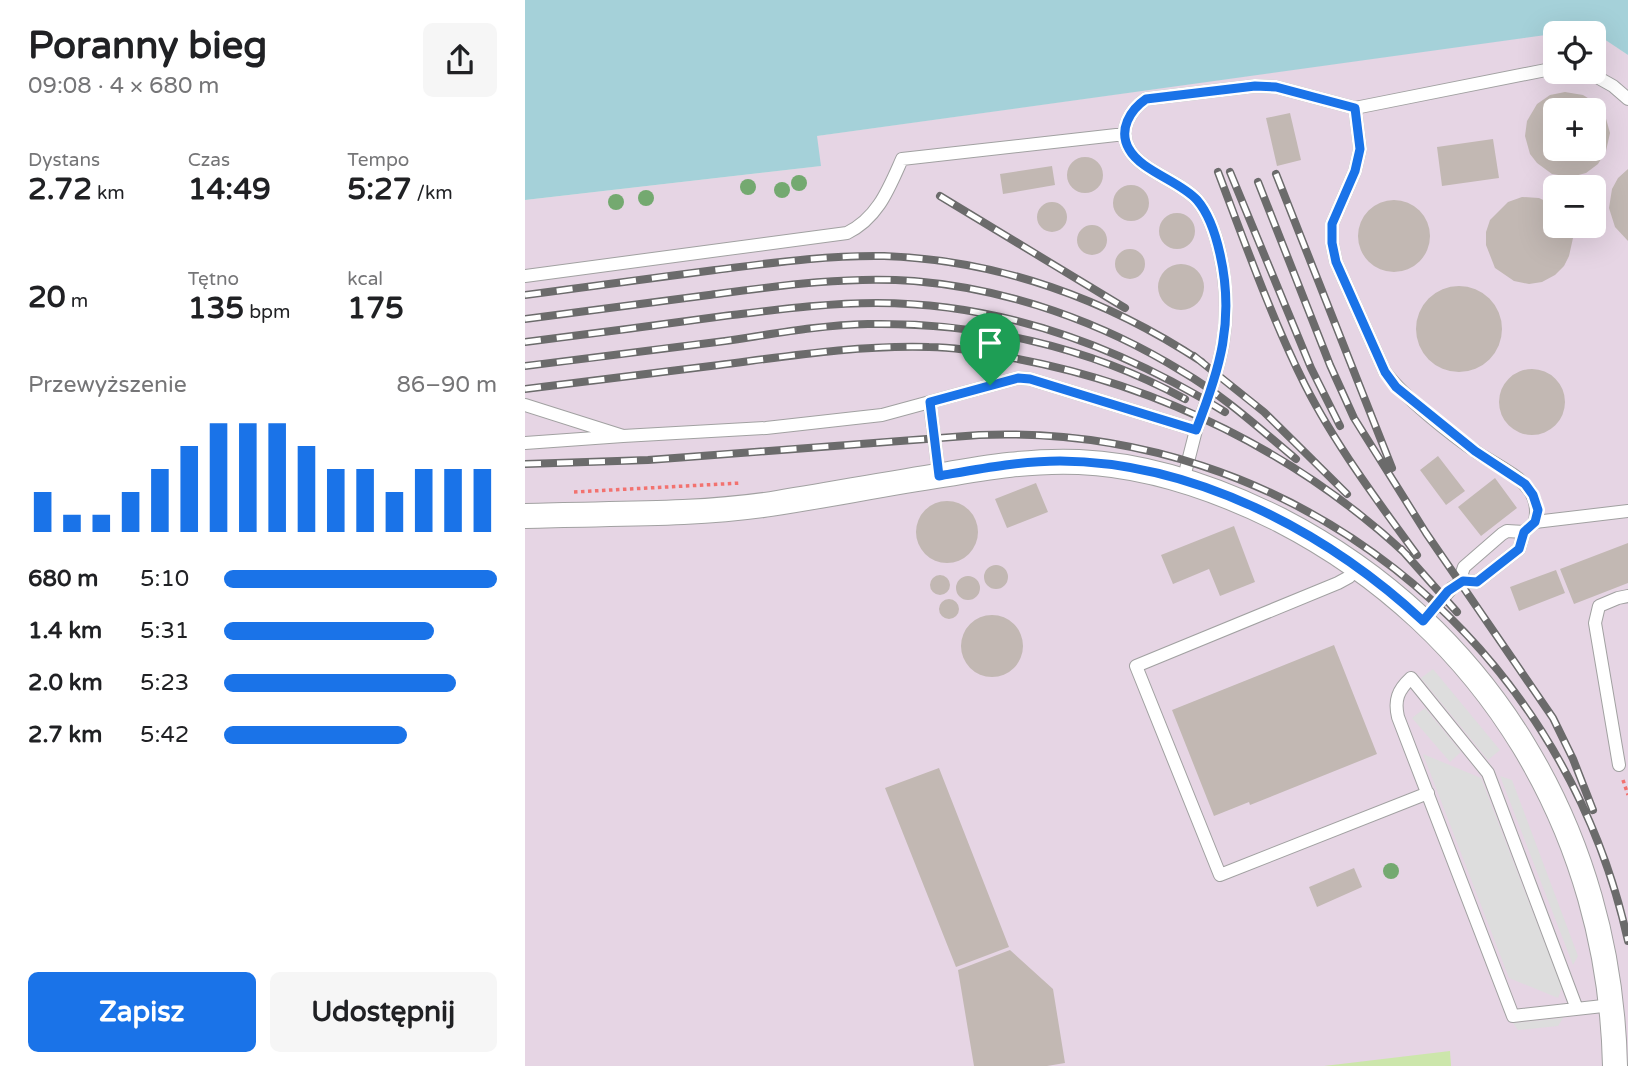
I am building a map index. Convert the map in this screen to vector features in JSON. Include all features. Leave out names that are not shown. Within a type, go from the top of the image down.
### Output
[{"type":"street","points":[[525,516],[742,507],[1003,465],[1060,461],[1127,467],[1183,481],[1269,515],[1315,539],[1358,567],[1423,621],[1457,655],[1493,698],[1536,764],[1574,844],[1594,906],[1612,1005],[1615,1066]]},
{"type":"lane","points":[[1183,481],[1225,339],[1226,278],[1209,218],[1199,202],[1188,191],[1140,161],[1129,149],[1125,134],[1127,119],[1136,107],[1146,99],[1255,86],[1276,87],[1355,108],[1543,71]]},
{"type":"lane","points":[[1606,82],[1628,99]]},
{"type":"lane","points":[[1355,108],[1360,149],[1355,171],[1332,224],[1332,243],[1336,262],[1385,372],[1396,387],[1475,451],[1525,484],[1533,495],[1538,510],[1535,522],[1524,532],[1519,549],[1477,582],[1463,581],[1445,594],[1423,621]]},
{"type":"lane","points":[[525,276],[847,233],[868,219],[881,204],[902,159],[1125,134]]},
{"type":"lane","points":[[525,443],[767,428],[882,415],[1018,378],[1030,379],[1196,430]]},
{"type":"lane","points":[[930,402],[939,476]]},
{"type":"lane","points":[[525,405],[622,436]]},
{"type":"lane","points":[[1535,522],[1628,512]]},
{"type":"lane","points":[[1463,581],[1464,566],[1502,534],[1507,531],[1524,532]]},
{"type":"lane","points":[[1358,567],[1338,583],[1136,666],[1220,875],[1428,793]]},
{"type":"lane","points":[[1619,765],[1595,623],[1599,606],[1618,597],[1628,596]]},
{"type":"lane","points":[[1577,1009],[1488,773],[1411,678],[1398,692],[1397,710],[1513,1016],[1577,1009],[1612,1005]]},
{"type":"path","points":[[569,495],[578,490],[751,482]]},
{"type":"shaded area","points":[[1543,35],[1543,84],[1606,84],[1606,40],[1628,55],[1628,1066],[525,1066],[525,200],[820,166],[816,136]]},
{"type":"shaded area","points":[[1433,669],[1500,750],[1488,760],[1421,678]]},
{"type":"shaded area","points":[[1425,708],[1461,752],[1450,762],[1412,718]]},
{"type":"shaded area","points":[[1423,754],[1481,778],[1562,988],[1558,998],[1509,978]]},
{"type":"shaded area","points":[[1500,776],[1512,780],[1578,956],[1573,965]]},
{"type":"shaded area","points":[[1563,1018],[1558,1026],[1518,1030],[1513,1023]]},
{"type":"green space","points":[[1450,1051],[1451,1066],[1324,1066]]},
{"type":"water","points":[[525,0],[1628,0],[1628,55],[1606,40],[1606,21],[1543,21],[1543,35],[817,136],[821,166],[525,200]]},
{"type":"building","points":[[1565,92],[1588,98],[1546,98]]},
{"type":"building","points":[[1543,100],[1543,161],[1600,161],[1598,164],[1586,173],[1558,175],[1552,174],[1537,163],[1530,154],[1525,136],[1527,121],[1537,104]]},
{"type":"building","points":[[1290,113],[1301,160],[1277,166],[1266,118]]},
{"type":"building","points":[[1606,119],[1610,133],[1606,151]]},
{"type":"building","points":[[1493,139],[1499,178],[1442,186],[1437,147]]},
{"type":"building","points":[[1085,157],[1098,162],[1103,175],[1098,188],[1085,193],[1072,188],[1067,175],[1072,162]]},
{"type":"building","points":[[1052,166],[1055,185],[1003,194],[1000,174]]},
{"type":"building","points":[[1628,169],[1628,241],[1615,227],[1609,208],[1612,189],[1618,178]]},
{"type":"building","points":[[1131,185],[1144,190],[1149,203],[1144,216],[1131,221],[1118,216],[1113,203],[1118,190]]},
{"type":"building","points":[[1522,197],[1543,200],[1543,238],[1573,238],[1564,266],[1542,282],[1529,284],[1514,281],[1495,268],[1486,245],[1486,232],[1490,220],[1508,202]]},
{"type":"building","points":[[1401,200],[1420,210],[1428,222],[1428,250],[1420,262],[1408,270],[1387,272],[1368,262],[1360,250],[1358,229],[1368,210],[1380,202]]},
{"type":"building","points":[[1052,202],[1063,206],[1067,217],[1063,228],[1052,232],[1041,228],[1037,217],[1041,206]]},
{"type":"building","points":[[1177,213],[1190,218],[1195,231],[1190,244],[1177,249],[1164,244],[1159,231],[1164,218]]},
{"type":"building","points":[[1092,225],[1098,226],[1106,234],[1106,246],[1098,254],[1092,255],[1086,254],[1078,246],[1077,240],[1078,234],[1086,226]]},
{"type":"building","points":[[1130,249],[1141,253],[1145,264],[1141,275],[1130,279],[1119,275],[1115,264],[1119,253]]},
{"type":"building","points":[[1181,264],[1198,270],[1204,287],[1198,304],[1181,310],[1164,304],[1158,287],[1164,270]]},
{"type":"building","points":[[1459,286],[1483,293],[1495,305],[1502,329],[1495,353],[1483,365],[1459,372],[1435,365],[1423,353],[1416,329],[1423,305],[1435,293]]},
{"type":"building","points":[[1532,369],[1545,371],[1560,384],[1565,402],[1563,415],[1550,430],[1532,435],[1519,433],[1504,420],[1499,402],[1501,389],[1514,374]]},
{"type":"building","points":[[1438,456],[1465,491],[1446,505],[1420,470]]},
{"type":"building","points":[[1495,478],[1517,508],[1481,536],[1458,507]]},
{"type":"building","points":[[1036,483],[1048,512],[1007,528],[995,499]]},
{"type":"building","points":[[947,501],[969,510],[978,532],[969,554],[947,563],[925,554],[916,532],[925,510]]},
{"type":"building","points":[[1234,526],[1255,582],[1220,596],[1209,569],[1173,584],[1161,555]]},
{"type":"building","points":[[1628,543],[1628,583],[1574,604],[1560,569]]},
{"type":"building","points":[[996,565],[1004,569],[1008,577],[1004,585],[996,589],[988,585],[984,577],[988,569]]},
{"type":"building","points":[[1556,570],[1565,593],[1519,611],[1510,587]]},
{"type":"building","points":[[940,575],[947,578],[950,585],[947,592],[940,595],[933,592],[930,585],[933,578]]},
{"type":"building","points":[[968,576],[976,580],[980,588],[976,596],[968,600],[960,596],[956,588],[960,580]]},
{"type":"building","points":[[949,599],[956,602],[959,609],[956,616],[949,619],[942,616],[939,609],[942,602]]},
{"type":"building","points":[[992,615],[1014,624],[1023,646],[1014,668],[992,677],[970,668],[961,646],[970,624]]},
{"type":"building","points":[[1334,645],[1377,754],[1250,805],[1249,802],[1214,816],[1172,710]]},
{"type":"building","points":[[939,768],[1009,947],[956,967],[885,788]]},
{"type":"building","points":[[1354,868],[1362,887],[1317,907],[1309,887]]},
{"type":"building","points":[[1010,950],[1053,989],[1065,1063],[1047,1066],[974,1066],[958,970]]},
{"type":"railway","points":[[1218,172],[1248,253],[1305,385],[1343,451],[1417,555]]},
{"type":"railway","points":[[1230,172],[1311,368],[1340,426]]},
{"type":"railway","points":[[1276,174],[1392,468]]},
{"type":"railway","points":[[1258,182],[1330,365],[1354,418],[1426,533],[1553,718],[1593,810]]},
{"type":"railway","points":[[940,196],[1125,308]]},
{"type":"railway","points":[[525,295],[799,260],[863,256],[927,259],[969,265],[1050,287],[1128,319],[1202,362]]},
{"type":"railway","points":[[525,319],[811,283],[888,280],[950,285],[1020,300],[1054,311],[1087,323],[1152,354],[1213,391],[1296,459]]},
{"type":"railway","points":[[525,342],[801,307],[858,303],[924,305],[1015,320],[1059,333],[1144,368],[1225,412]]},
{"type":"railway","points":[[525,366],[814,328],[909,324],[991,333],[1071,351],[1148,380],[1185,399]]},
{"type":"railway","points":[[525,389],[850,349],[950,348],[1013,358],[1068,370],[1121,386],[1225,429],[1321,486],[1366,519],[1408,556]]},
{"type":"railway","points":[[1194,356],[1264,412],[1347,494]]},
{"type":"railway","points":[[525,464],[648,460],[979,435],[1093,441],[1202,466],[1303,509],[1395,569],[1475,644],[1542,732],[1594,831],[1628,941]]},
{"type":"railway","points":[[1401,549],[1457,612]]},
{"type":"route","points":[[1255,86],[1276,87],[1355,108],[1360,149],[1355,171],[1332,224],[1332,243],[1336,262],[1385,372],[1396,387],[1475,451],[1525,484],[1533,495],[1538,510],[1535,522],[1521,538],[1519,549],[1477,582],[1463,581],[1448,591],[1423,621],[1366,573],[1315,539],[1252,507],[1172,478],[1127,467],[1060,461],[1003,465],[939,476],[930,402],[990,385],[1018,378],[1030,379],[1196,430],[1217,373],[1225,339],[1226,278],[1209,218],[1188,191],[1140,161],[1129,149],[1125,134],[1127,119],[1146,99],[1255,86]]}]
